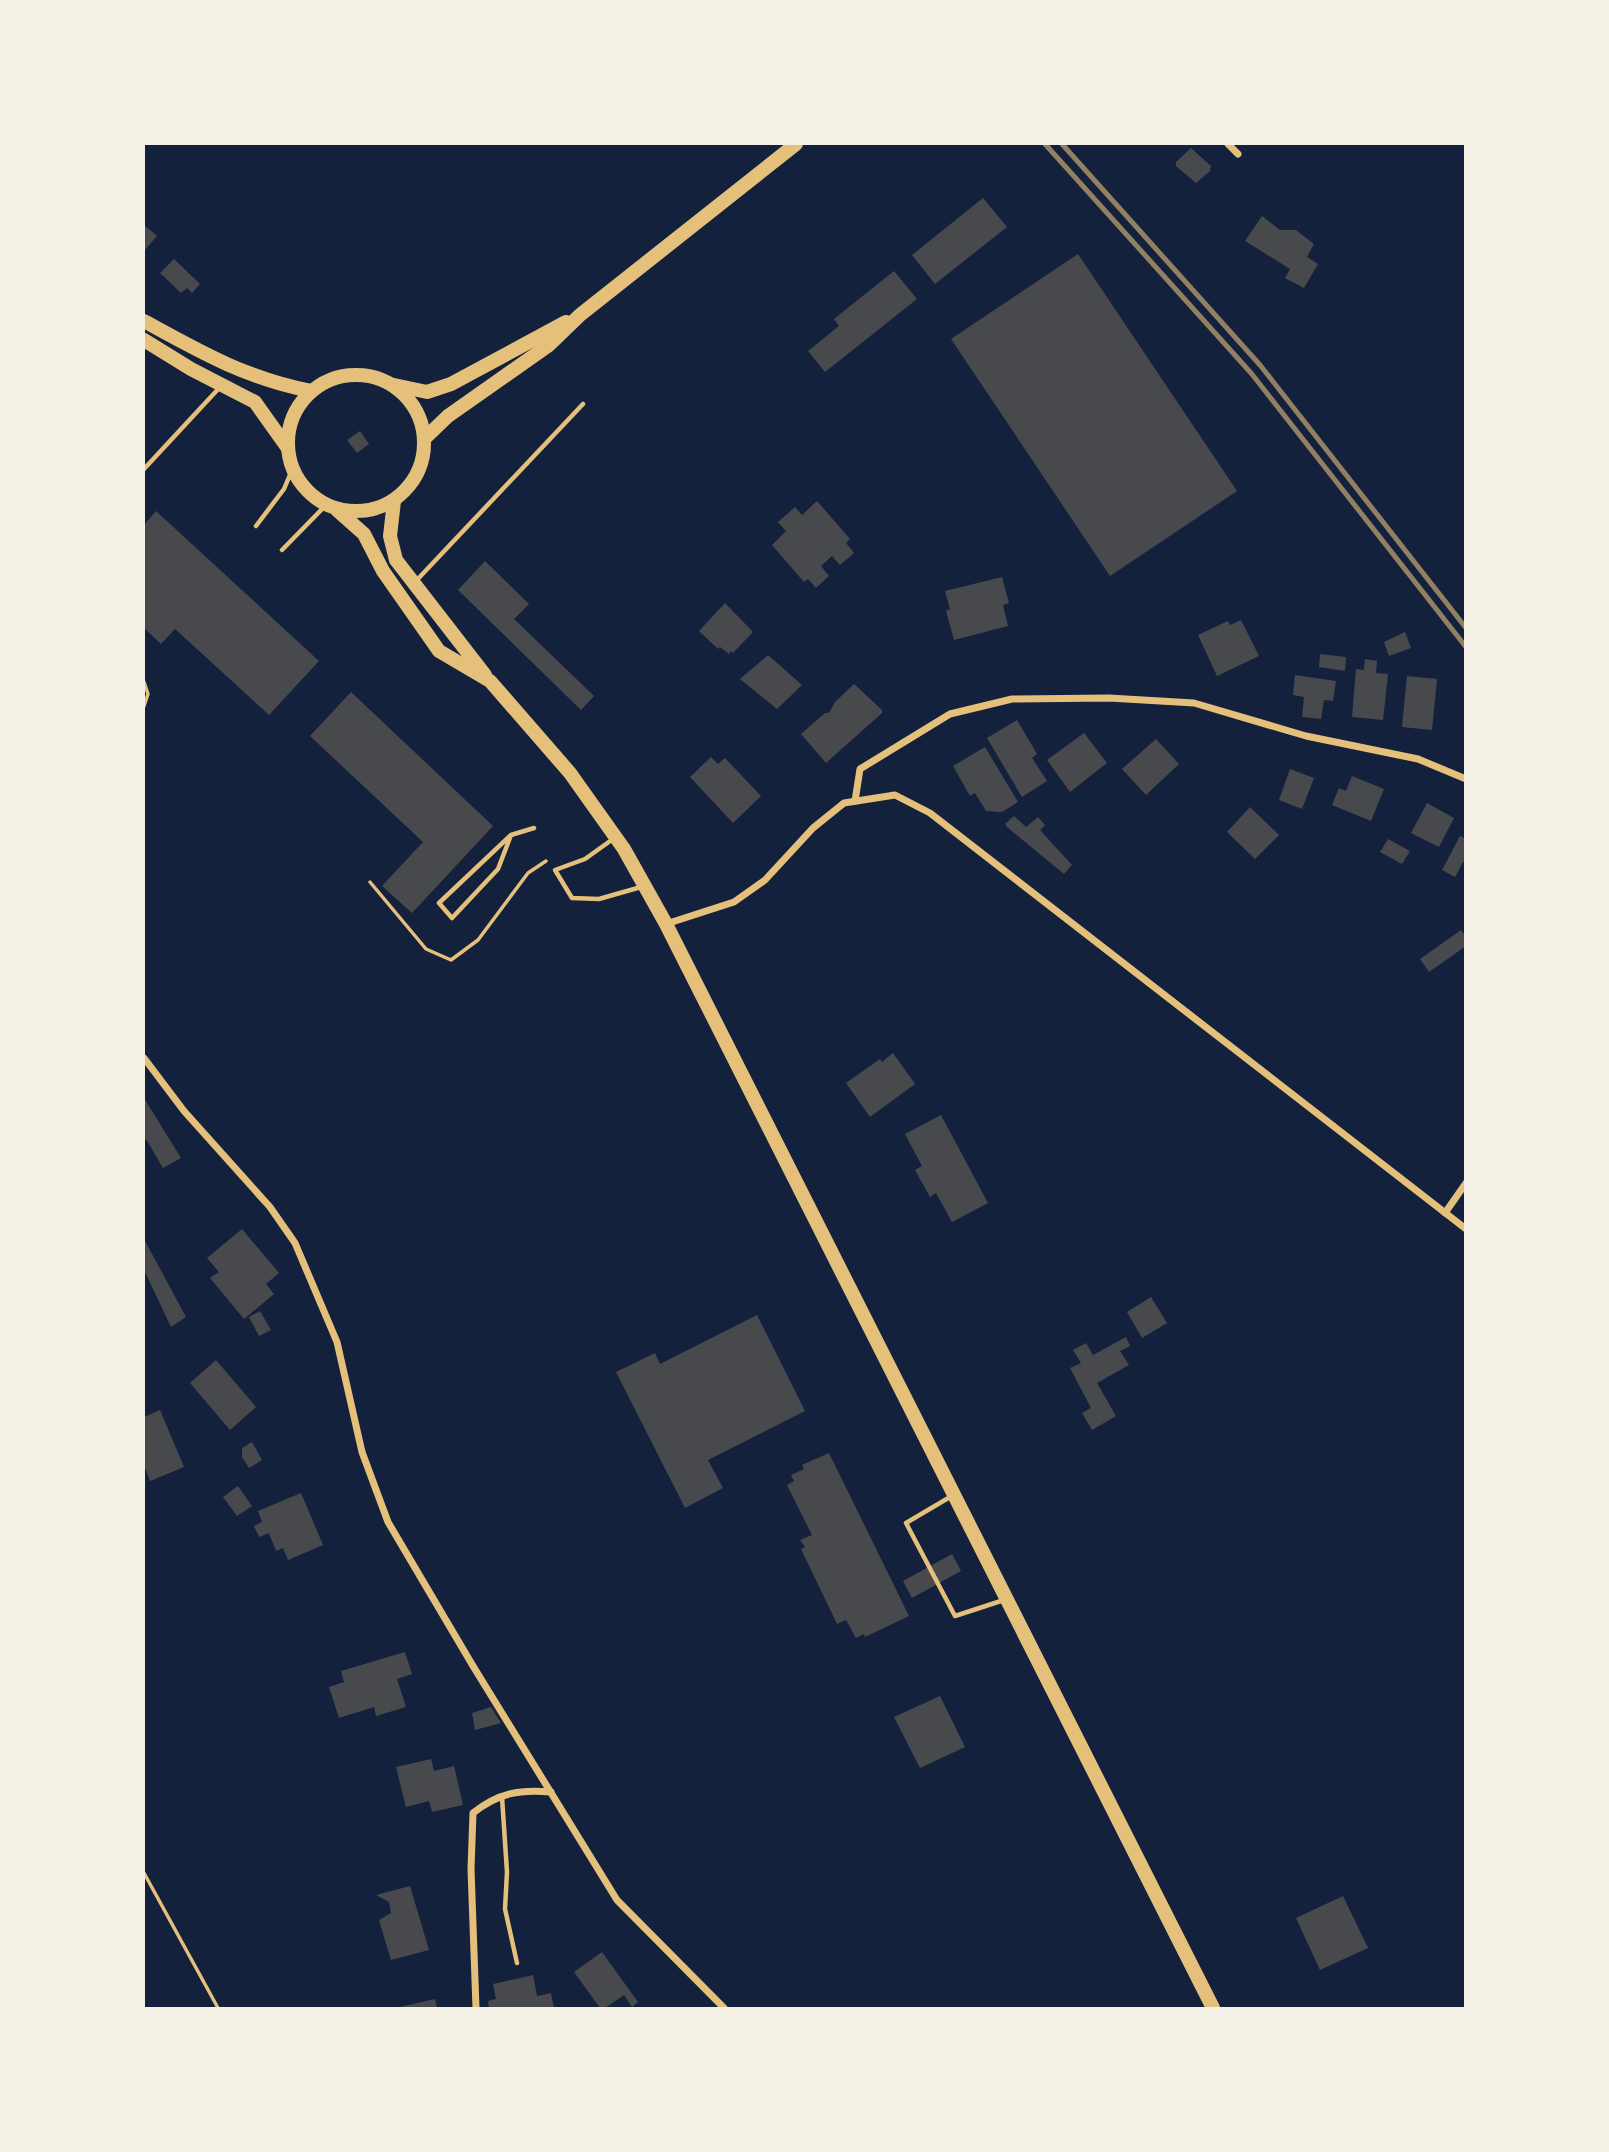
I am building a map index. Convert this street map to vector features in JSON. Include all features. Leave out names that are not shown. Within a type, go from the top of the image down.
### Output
[{"type":"main road","points":[[424,439],[448,416],[549,345],[580,316],[796,144]]},
{"type":"main road","points":[[490,681],[439,651],[383,571],[364,534],[301,484],[292,470],[287,447],[289,426],[298,407],[311,391],[326,382],[358,375],[427,392],[451,384],[580,316]]},
{"type":"main road","points":[[144,321],[236,369],[267,382],[311,391]]},
{"type":"main road","points":[[144,340],[255,402],[287,447]]},
{"type":"main road","points":[[331,507],[357,512],[376,509],[394,501],[408,489],[418,474],[424,439],[419,418],[408,398],[390,384]]},
{"type":"main road","points":[[394,501],[390,536],[396,560],[490,681],[570,773],[616,836],[666,924],[1213,2008]]},
{"type":"street","points":[[1228,144],[1238,154]]},
{"type":"street","points":[[855,801],[860,769],[950,714],[1012,699],[1109,698],[1194,703],[1306,736],[1418,759],[1465,779]]},
{"type":"street","points":[[666,924],[734,902],[765,880],[813,828],[844,803],[895,795],[929,813],[1465,1229]]},
{"type":"street","points":[[144,1058],[184,1111],[271,1208],[295,1243],[337,1342],[362,1452],[388,1522],[551,1792],[617,1900],[724,2008]]},
{"type":"street","points":[[1445,1213],[1465,1184]]},
{"type":"street","points":[[476,2008],[470,1833],[473,1813],[502,1795],[515,1791],[551,1792]]},
{"type":"lane","points":[[144,469],[221,385]]},
{"type":"lane","points":[[414,582],[583,404]]},
{"type":"lane","points":[[256,526],[284,489],[292,470]]},
{"type":"lane","points":[[282,550],[331,507]]},
{"type":"lane","points":[[511,835],[498,869],[452,918],[439,903],[511,835],[534,828]]},
{"type":"lane","points":[[616,836],[585,859],[555,870],[572,898],[599,899],[645,886]]},
{"type":"lane","points":[[954,1495],[906,1523],[955,1616],[1007,1599]]},
{"type":"lane","points":[[502,1795],[507,1872],[505,1909],[517,1963]]},
{"type":"path","points":[[144,682],[148,694],[144,706]]},
{"type":"path","points":[[144,1873],[218,2008]]},
{"type":"building","points":[[1191,148],[1211,166],[1210,171],[1196,183],[1176,166],[1176,162]]},
{"type":"building","points":[[983,198],[1007,227],[935,284],[912,255]]},
{"type":"building","points":[[1262,216],[1280,230],[1296,230],[1314,244],[1307,257],[1318,264],[1304,288],[1285,278],[1290,269],[1245,241]]},
{"type":"building","points":[[144,225],[157,236],[144,251]]},
{"type":"building","points":[[1078,254],[1237,491],[1110,576],[951,339]]},
{"type":"building","points":[[174,259],[200,284],[192,293],[187,288],[181,293],[160,273]]},
{"type":"building","points":[[894,271],[917,299],[825,372],[808,351],[839,326],[834,319]]},
{"type":"building","points":[[360,431],[369,444],[357,453],[347,440]]},
{"type":"building","points":[[817,501],[850,539],[846,543],[854,553],[840,565],[832,556],[821,566],[829,576],[816,588],[808,579],[804,582],[772,545],[786,531],[778,522],[795,507],[802,515]]},
{"type":"building","points":[[156,511],[319,661],[269,715],[175,629],[161,644],[144,628],[144,525]]},
{"type":"building","points":[[485,561],[529,604],[514,619],[594,696],[581,710],[458,590]]},
{"type":"building","points":[[1002,577],[1009,603],[1003,605],[1008,626],[954,640],[946,611],[950,609],[945,591]]},
{"type":"building","points":[[725,603],[753,632],[729,654],[720,647],[718,649],[699,631]]},
{"type":"building","points":[[1241,620],[1259,656],[1217,676],[1198,635],[1228,621],[1230,625]]},
{"type":"building","points":[[1405,632],[1411,648],[1389,656],[1384,642]]},
{"type":"building","points":[[1320,654],[1346,657],[1345,671],[1319,667]]},
{"type":"building","points":[[768,655],[802,685],[777,709],[740,679]]},
{"type":"building","points":[[1365,659],[1377,661],[1376,673],[1388,674],[1383,720],[1352,717],[1356,669],[1364,670]]},
{"type":"building","points":[[1295,675],[1336,681],[1333,701],[1324,700],[1321,719],[1302,717],[1304,697],[1293,695]]},
{"type":"building","points":[[1407,676],[1437,679],[1432,730],[1402,727]]},
{"type":"building","points":[[854,684],[882,713],[826,763],[801,734],[825,713],[829,713],[835,702]]},
{"type":"building","points":[[351,692],[493,826],[412,913],[382,886],[423,842],[310,736]]},
{"type":"building","points":[[1017,720],[1037,754],[1032,758],[1047,781],[1022,797],[987,738]]},
{"type":"building","points":[[1084,733],[1107,763],[1070,792],[1047,760]]},
{"type":"building","points":[[1156,739],[1179,764],[1146,795],[1122,769]]},
{"type":"building","points":[[985,747],[1018,802],[1002,812],[986,811],[975,793],[970,796],[953,766]]},
{"type":"building","points":[[711,757],[718,764],[725,758],[761,796],[733,823],[690,777]]},
{"type":"building","points":[[1290,769],[1314,778],[1302,809],[1279,800]]},
{"type":"building","points":[[1352,776],[1384,789],[1371,821],[1332,805],[1339,788],[1346,791]]},
{"type":"building","points":[[1427,803],[1454,818],[1439,847],[1411,833]]},
{"type":"building","points":[[1250,807],[1279,835],[1255,859],[1227,832]]},
{"type":"building","points":[[1014,816],[1026,827],[1038,817],[1045,825],[1040,830],[1072,865],[1064,874],[1008,828],[1005,824]]},
{"type":"building","points":[[1460,836],[1466,839],[1466,863],[1463,862],[1455,877],[1442,870]]},
{"type":"building","points":[[1388,839],[1410,851],[1402,864],[1380,852]]},
{"type":"building","points":[[1461,930],[1466,937],[1466,946],[1429,972],[1420,959]]},
{"type":"building","points":[[893,1053],[915,1084],[870,1117],[846,1083]]},
{"type":"building","points":[[144,1098],[181,1158],[163,1168],[146,1139],[144,1141]]},
{"type":"building","points":[[941,1115],[988,1203],[952,1222],[936,1193],[930,1197],[915,1170],[922,1166],[905,1134]]},
{"type":"building","points":[[242,1229],[279,1273],[266,1284],[274,1294],[244,1319],[210,1278],[219,1272],[207,1258]]},
{"type":"building","points":[[144,1239],[186,1317],[171,1327],[144,1270]]},
{"type":"building","points":[[1151,1297],[1167,1323],[1142,1338],[1127,1312]]},
{"type":"building","points":[[260,1311],[271,1330],[259,1336],[249,1317]]},
{"type":"building","points":[[757,1315],[805,1411],[708,1460],[723,1488],[685,1508],[616,1372],[655,1353],[660,1364]]},
{"type":"building","points":[[1126,1337],[1130,1346],[1120,1351],[1129,1365],[1097,1383],[1116,1416],[1092,1430],[1082,1413],[1091,1408],[1070,1368],[1081,1363],[1073,1350],[1086,1343],[1093,1355]]},
{"type":"building","points":[[216,1360],[256,1407],[230,1430],[190,1383]]},
{"type":"building","points":[[160,1410],[184,1467],[150,1481],[144,1465],[144,1417]]},
{"type":"building","points":[[252,1442],[262,1460],[249,1468],[242,1457],[242,1448]]},
{"type":"building","points":[[829,1453],[909,1616],[865,1637],[864,1634],[856,1638],[846,1620],[837,1624],[801,1549],[805,1547],[800,1540],[812,1535],[787,1485],[794,1481],[791,1475],[804,1469],[802,1465]]},
{"type":"building","points":[[238,1486],[252,1506],[237,1516],[223,1497]]},
{"type":"building","points":[[301,1493],[323,1545],[288,1560],[283,1548],[276,1551],[269,1533],[259,1537],[254,1526],[262,1522],[258,1511]]},
{"type":"building","points":[[952,1554],[961,1571],[912,1598],[903,1581]]},
{"type":"building","points":[[405,1652],[412,1674],[397,1679],[406,1707],[376,1716],[374,1707],[339,1718],[329,1687],[344,1682],[341,1671]]},
{"type":"building","points":[[940,1696],[965,1747],[920,1768],[894,1717]]},
{"type":"building","points":[[491,1707],[501,1723],[475,1730],[472,1713]]},
{"type":"building","points":[[431,1759],[434,1771],[454,1766],[463,1805],[432,1812],[429,1801],[406,1807],[396,1767]]},
{"type":"building","points":[[410,1886],[429,1950],[391,1960],[379,1920],[391,1913],[389,1902],[376,1895]]},
{"type":"building","points":[[1343,1896],[1368,1948],[1320,1970],[1296,1918]]},
{"type":"building","points":[[602,1952],[638,2002],[632,2007],[624,1995],[605,2008],[600,2008],[574,1972]]},
{"type":"building","points":[[533,1975],[537,1996],[551,1993],[554,2008],[489,2008],[488,2001],[496,1999],[493,1984]]},
{"type":"building","points":[[435,1999],[437,2008],[400,2008],[400,2007]]},
{"type":"railway","points":[[1045,144],[1251,373],[1466,647]]},
{"type":"railway","points":[[1062,144],[1260,365],[1466,628]]}]
